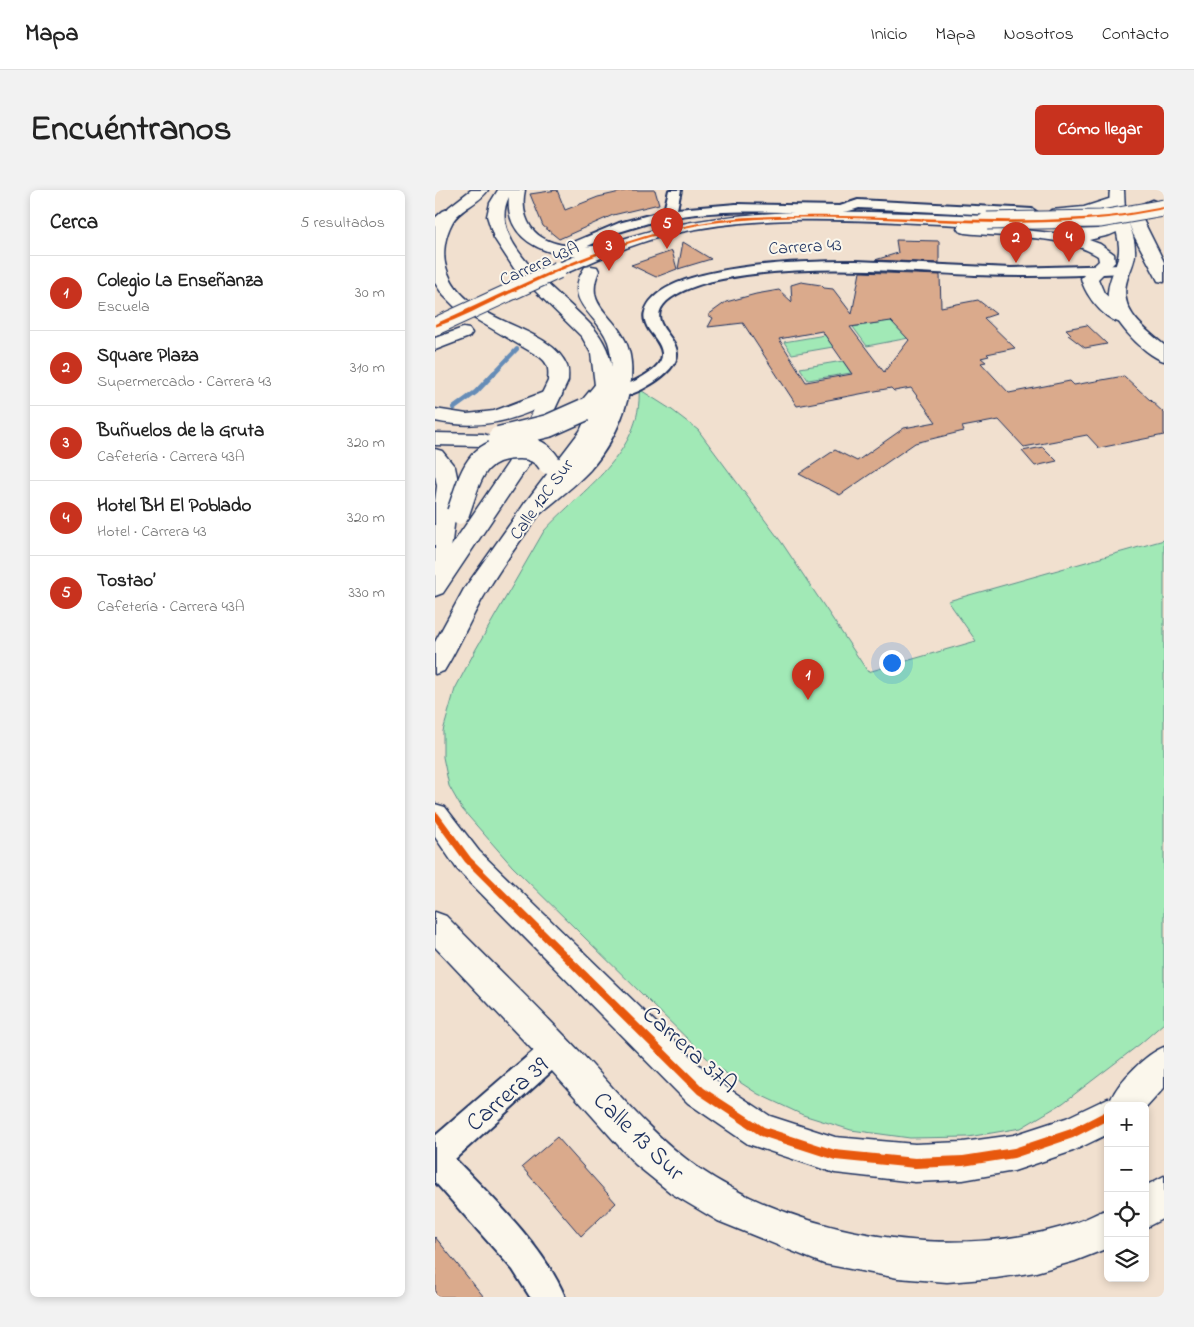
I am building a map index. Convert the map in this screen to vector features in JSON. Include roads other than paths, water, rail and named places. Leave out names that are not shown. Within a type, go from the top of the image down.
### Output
[{"type":"main road","points":[[435,227],[455,207],[481,190]]},
{"type":"main road","points":[[513,192],[517,212],[525,230],[546,246],[565,251],[609,250]]},
{"type":"main road","points":[[435,439],[483,440],[535,430],[584,410],[612,390],[600,353],[590,335],[577,320],[523,270],[502,238],[495,216],[513,192]]},
{"type":"main road","points":[[957,224],[1032,213],[1086,212],[1116,196],[1120,225],[1128,247],[1126,261],[1116,287],[1116,301],[1125,319]]},
{"type":"main road","points":[[1116,287],[1154,282],[1141,234],[1131,208],[1134,196]]},
{"type":"main road","points":[[1031,236],[1092,235],[1120,225],[1133,213],[1164,201]]},
{"type":"main road","name":"Carrera 43A","points":[[987,224],[1101,219],[1164,208]]},
{"type":"main road","points":[[435,258],[438,235],[448,214]]},
{"type":"main road","name":"Carrera 43A","points":[[435,326],[560,277],[591,271],[652,247],[705,235],[766,226],[846,224],[1091,225],[1164,216]]},
{"type":"main road","name":"Carrera 43A","points":[[435,344],[459,335],[609,250],[666,231],[720,221],[765,218],[957,224]]},
{"type":"main road","points":[[957,224],[988,232],[1077,241],[1097,247],[1107,258],[1107,262],[1094,277],[1099,299],[1125,319],[1164,355]]},
{"type":"main road","name":"Calle 12C Sur","points":[[435,258],[437,273],[454,298],[465,308],[535,344],[554,359],[559,373],[558,381],[519,463],[435,588]]},
{"type":"main road","name":"Calle 12C Sur","points":[[435,665],[476,589],[538,501],[590,432],[600,409],[622,374],[617,342],[586,299],[583,290],[585,280],[591,271]]},
{"type":"main road","points":[[435,353],[459,335]]},
{"type":"main road","points":[[435,415],[470,421],[488,419],[511,413],[552,394]]},
{"type":"main road","points":[[436,572],[472,470],[477,461],[486,454],[510,447],[529,448],[542,454],[549,463],[538,501]]},
{"type":"main road","points":[[435,455],[444,467],[448,486],[436,572]]},
{"type":"main road","name":"Carrera 37A","points":[[435,815],[468,860],[701,1091],[761,1131],[835,1155],[915,1163],[963,1161],[1013,1153],[1073,1133],[1104,1115]]},
{"type":"main road","name":"Calle 13 Sur","points":[[435,926],[555,1050],[648,1151],[684,1180],[731,1208],[824,1246],[898,1258],[947,1262],[1036,1252],[1075,1242],[1104,1230]]},
{"type":"main road","points":[[1124,1102],[1164,1063]]},
{"type":"main road","name":"Carrera 37A","points":[[1127,1102],[1164,1079]]},
{"type":"main road","points":[[1149,1206],[1164,1195]]},
{"type":"street","points":[[666,231],[675,190]]},
{"type":"street","points":[[855,190],[858,204]]},
{"type":"street","name":"Carrera 43A","points":[[565,251],[632,223],[670,214],[722,208],[841,210],[858,204],[1032,213]]},
{"type":"street","name":"Carrera 43","points":[[612,390],[648,378],[659,373],[666,366],[670,359],[670,349],[653,325],[651,316],[654,306],[670,292],[701,280],[761,269],[819,264],[873,264],[976,271],[1056,273],[1094,277],[1122,269]]},
{"type":"street","points":[[622,374],[648,378]]},
{"type":"street","name":"Carrera 39","points":[[435,1156],[555,1050]]},
{"type":"street","points":[[435,1160],[479,1206],[524,1259],[549,1297]]},
{"type":"waterway","points":[[493,374],[517,349]]},
{"type":"waterway","points":[[454,408],[476,392],[494,373]]},
{"type":"place","name":"Tostao’","points":[[667,249]]},
{"type":"place","name":"Hotel BH El Poblado","points":[[1069,262]]},
{"type":"place","name":"Square Plaza","points":[[1016,263]]},
{"type":"place","name":"Buñuelos de la Gruta","points":[[609,271]]},
{"type":"place","name":"Colegio La Enseñanza","points":[[808,700]]}]
